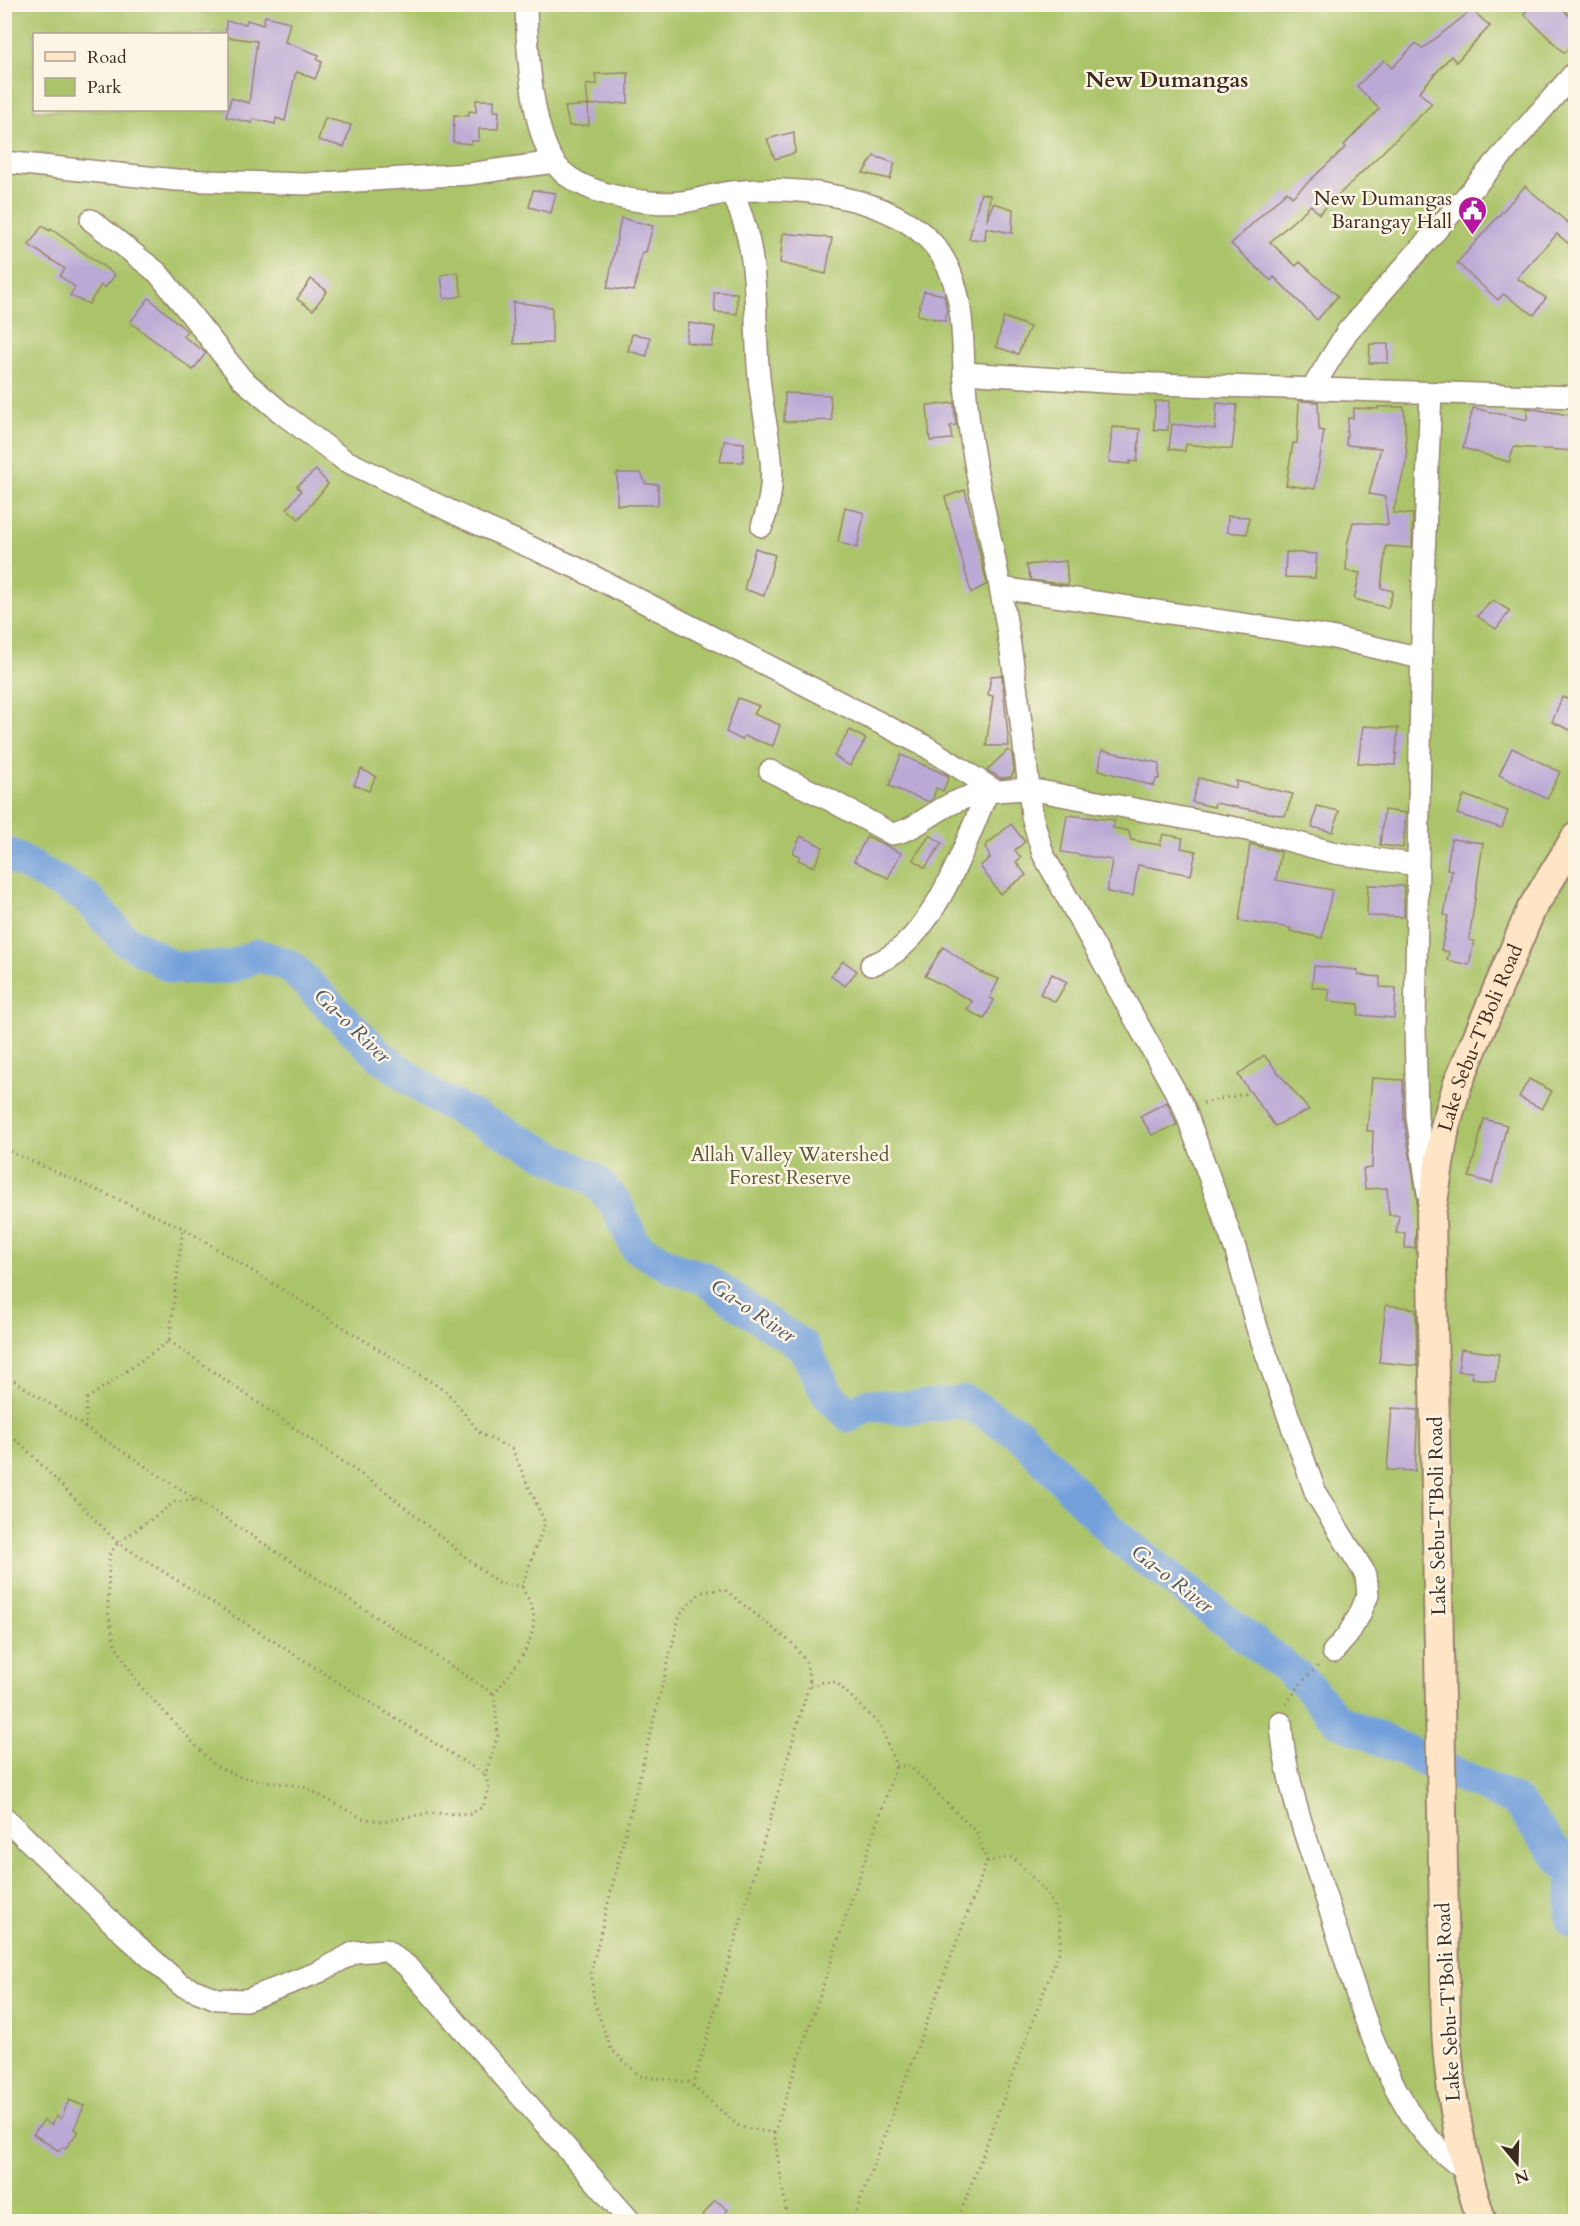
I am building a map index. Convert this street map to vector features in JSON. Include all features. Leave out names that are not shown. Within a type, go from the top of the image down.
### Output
[{"type":"main road","name":"Lake Sebu-T'Boli Road","points":[[1482,2222],[1466,2171],[1455,2123],[1449,2079],[1444,1942],[1431,1214],[1445,1127],[1458,1083],[1531,910],[1575,837]]},
{"type":"street","points":[[525,4],[528,54],[540,121],[554,162],[563,173],[580,185],[631,200],[681,202],[732,192],[773,190],[835,196],[874,205],[905,221],[933,244],[948,266],[956,286],[963,318],[964,373],[972,449],[1000,588],[1032,816],[1043,854],[1184,1107],[1236,1251],[1257,1328],[1317,1494],[1366,1575],[1370,1586],[1359,1616],[1347,1636],[1333,1652]]},
{"type":"street","points":[[1313,387],[1347,332],[1575,71]]},
{"type":"street","points":[[4,162],[176,180],[306,184],[469,174],[554,162]]},
{"type":"street","points":[[732,192],[746,230],[751,254],[759,381],[772,452],[770,503],[762,526]]},
{"type":"street","points":[[91,220],[158,273],[242,379],[283,414],[344,460],[607,583],[927,747],[991,791]]},
{"type":"street","points":[[964,373],[1121,383],[1313,387],[1575,397]]},
{"type":"street","points":[[1431,393],[1421,658],[1417,865],[1417,1117],[1431,1214]]},
{"type":"street","points":[[1000,588],[1330,637],[1421,658]]},
{"type":"street","points":[[770,771],[892,834],[913,827],[954,802],[991,791],[1029,789],[1257,832],[1335,853],[1417,865]]},
{"type":"street","points":[[871,965],[899,951],[926,919],[991,791]]},
{"type":"street","points":[[1281,1723],[1288,1770],[1310,1847],[1361,2008],[1377,2047],[1392,2081],[1424,2134],[1446,2157],[1466,2171]]},
{"type":"street","points":[[4,1817],[123,1933],[182,1985],[217,1999],[246,2000],[319,1972],[355,1952],[385,1950],[406,1965],[631,2222]]},
{"type":"path","points":[[1184,1107],[1248,1093]]},
{"type":"path","points":[[4,1149],[183,1228],[446,1391],[481,1434],[512,1449],[545,1523],[522,1586],[533,1614],[530,1640],[514,1668],[494,1694],[498,1736],[485,1775]]},
{"type":"path","points":[[85,1429],[87,1399],[169,1341],[183,1228]]},
{"type":"path","points":[[169,1341],[385,1491],[497,1583],[522,1586]]},
{"type":"path","points":[[4,1374],[494,1694]]},
{"type":"path","points":[[4,1435],[18,1441],[118,1543],[485,1775],[489,1786],[483,1807],[470,1814],[428,1813],[383,1822],[362,1818],[304,1787],[240,1777],[214,1765],[139,1685],[115,1644],[108,1612],[109,1555],[118,1543],[175,1502],[196,1500]]},
{"type":"path","points":[[774,2133],[740,2127],[688,2082],[640,2076],[611,2049],[594,2002],[591,1971],[680,1614],[701,1592],[724,1589],[793,1644],[806,1662],[812,1686],[823,1682],[836,1682],[880,1725],[896,1766],[774,2133],[788,2222]]},
{"type":"path","points":[[1281,1723],[1290,1698],[1333,1652]]},
{"type":"path","points":[[693,2086],[810,1681]]},
{"type":"path","points":[[852,2222],[987,1861],[977,1833],[910,1766],[896,1766]]},
{"type":"path","points":[[957,2222],[1059,1949],[1061,1928],[1054,1903],[1013,1857],[987,1861]]},
{"type":"green space","name":"Allah Valley Watershed Forest Reserve","points":[[5,5],[1575,5],[1575,2221],[5,2221]]},
{"type":"building","points":[[1533,4],[1558,4],[1575,22],[1575,41],[1564,53],[1524,14]]},
{"type":"building","points":[[1472,10],[1490,26],[1456,62],[1451,56],[1419,92],[1432,104],[1319,214],[1311,205],[1270,242],[1296,266],[1300,262],[1338,296],[1317,320],[1274,277],[1271,281],[1231,244],[1287,191],[1292,197],[1346,147],[1344,145],[1379,109],[1357,86],[1384,60],[1392,68],[1416,43],[1422,49]]},
{"type":"building","points":[[265,16],[290,22],[285,42],[319,55],[317,60],[322,62],[315,79],[297,72],[285,121],[276,118],[275,124],[253,119],[252,123],[226,117],[231,98],[249,103],[257,41],[228,37],[226,21],[246,24],[247,20],[263,25]]},
{"type":"building","points":[[628,73],[628,103],[588,105],[586,85],[597,84],[595,74]]},
{"type":"building","points":[[476,100],[494,100],[494,111],[499,111],[498,129],[479,129],[479,141],[472,141],[471,144],[453,142],[454,115],[469,116],[469,111],[476,112]]},
{"type":"building","points":[[588,105],[589,125],[569,126],[565,107]]},
{"type":"building","points":[[325,118],[351,125],[344,147],[318,140]]},
{"type":"building","points":[[794,132],[795,153],[775,159],[767,139]]},
{"type":"building","points":[[874,156],[895,163],[890,179],[863,173]]},
{"type":"building","points":[[1525,186],[1575,229],[1575,249],[1557,234],[1517,278],[1546,298],[1534,315],[1503,294],[1498,300],[1457,263]]},
{"type":"building","points":[[533,190],[556,193],[551,213],[529,207]]},
{"type":"building","points":[[981,193],[990,195],[987,221],[993,203],[1013,209],[1012,233],[986,228],[985,240],[969,239]]},
{"type":"building","points":[[621,218],[653,226],[646,252],[642,252],[634,291],[607,288]]},
{"type":"building","points":[[42,226],[50,231],[51,229],[115,275],[105,288],[101,285],[89,304],[70,296],[75,287],[60,276],[65,269],[29,245]]},
{"type":"building","points":[[783,233],[832,238],[826,274],[780,263]]},
{"type":"building","points":[[458,272],[462,296],[444,299],[441,275]]},
{"type":"building","points":[[311,279],[327,291],[313,310],[297,299]]},
{"type":"building","points":[[924,291],[944,295],[947,310],[945,321],[917,315]]},
{"type":"building","points":[[714,292],[737,293],[737,314],[715,312]]},
{"type":"building","points":[[149,298],[187,331],[183,336],[206,353],[193,370],[130,322]]},
{"type":"building","points":[[513,302],[552,307],[552,343],[514,344]]},
{"type":"building","points":[[1004,317],[1030,327],[1018,354],[996,347]]},
{"type":"building","points":[[689,323],[715,327],[712,347],[686,342]]},
{"type":"building","points":[[632,334],[650,337],[647,356],[628,351]]},
{"type":"building","points":[[1370,344],[1388,344],[1388,363],[1369,363]]},
{"type":"building","points":[[785,393],[830,395],[832,420],[784,422]]},
{"type":"building","points":[[1155,401],[1169,401],[1168,430],[1154,430]]},
{"type":"building","points":[[1299,401],[1318,402],[1319,430],[1324,431],[1315,489],[1286,485],[1293,443],[1297,443]]},
{"type":"building","points":[[954,403],[956,425],[950,426],[952,439],[930,441],[927,405]]},
{"type":"building","points":[[1217,403],[1237,405],[1232,449],[1186,444],[1185,451],[1169,449],[1172,424],[1215,429]]},
{"type":"building","points":[[1378,407],[1404,407],[1407,459],[1393,513],[1413,514],[1412,548],[1386,546],[1381,588],[1393,591],[1388,608],[1354,599],[1360,573],[1346,571],[1347,545],[1353,522],[1388,525],[1385,497],[1369,494],[1381,448],[1346,445],[1348,418],[1353,418],[1354,408],[1378,409]]},
{"type":"building","points":[[1473,408],[1527,420],[1527,408],[1575,416],[1575,451],[1514,447],[1509,462],[1463,448]]},
{"type":"building","points":[[1112,427],[1140,429],[1137,462],[1130,461],[1130,464],[1109,462]]},
{"type":"building","points":[[724,441],[744,443],[743,462],[720,462]]},
{"type":"building","points":[[316,470],[328,484],[299,519],[287,509],[301,491],[297,486]]},
{"type":"building","points":[[617,473],[641,473],[646,484],[658,484],[658,505],[617,505]]},
{"type":"building","points":[[965,490],[987,584],[971,593],[945,497]]},
{"type":"building","points":[[845,507],[864,513],[857,548],[838,542]]},
{"type":"building","points":[[1228,516],[1249,517],[1247,534],[1227,532]]},
{"type":"building","points":[[755,548],[775,555],[764,596],[744,589]]},
{"type":"building","points":[[1286,552],[1317,554],[1315,578],[1285,577]]},
{"type":"building","points":[[1066,561],[1068,585],[1031,580],[1026,565]]},
{"type":"building","points":[[1493,600],[1510,611],[1496,629],[1477,616]]},
{"type":"building","points":[[1002,675],[1009,746],[986,746],[993,696],[988,695],[991,676]]},
{"type":"building","points":[[1562,697],[1575,702],[1575,732],[1552,722]]},
{"type":"building","points":[[738,698],[759,706],[754,714],[780,725],[773,746],[744,736],[742,740],[726,732]]},
{"type":"building","points":[[1363,726],[1398,728],[1395,765],[1358,763]]},
{"type":"building","points":[[850,730],[866,739],[850,766],[834,756]]},
{"type":"building","points":[[1512,748],[1560,772],[1547,799],[1499,775]]},
{"type":"building","points":[[1008,750],[1012,753],[1014,772],[1011,777],[1000,778],[987,770]]},
{"type":"building","points":[[1102,750],[1159,763],[1159,779],[1156,779],[1154,786],[1099,770]]},
{"type":"building","points":[[901,755],[949,776],[943,791],[936,788],[933,799],[929,802],[889,786]]},
{"type":"building","points":[[361,769],[376,776],[369,791],[354,785]]},
{"type":"building","points":[[1199,778],[1236,788],[1236,781],[1293,794],[1285,816],[1215,803],[1214,807],[1192,802]]},
{"type":"building","points":[[1464,795],[1508,811],[1502,828],[1457,814]]},
{"type":"building","points":[[1317,806],[1339,811],[1333,832],[1312,827]]},
{"type":"building","points":[[1384,810],[1406,813],[1403,848],[1380,845]]},
{"type":"building","points":[[1067,815],[1115,820],[1113,828],[1129,831],[1131,840],[1160,845],[1163,834],[1183,838],[1181,848],[1196,851],[1191,875],[1138,865],[1133,896],[1107,892],[1112,860],[1061,852]]},
{"type":"building","points":[[1011,824],[1025,842],[1015,850],[1021,858],[1016,862],[1026,875],[1000,894],[980,866],[990,858],[985,846]]},
{"type":"building","points":[[930,835],[942,843],[925,868],[913,859]]},
{"type":"building","points":[[801,836],[823,847],[814,867],[798,860],[800,856],[793,853]]},
{"type":"building","points":[[867,836],[901,853],[888,878],[854,861]]},
{"type":"building","points":[[1451,839],[1483,843],[1469,940],[1474,941],[1469,965],[1447,960],[1449,952],[1441,950],[1448,916],[1444,915],[1452,870],[1447,869]]},
{"type":"building","points":[[1250,844],[1281,852],[1276,880],[1332,890],[1322,938],[1290,931],[1291,928],[1239,921]]},
{"type":"building","points":[[1368,885],[1404,886],[1404,917],[1367,916]]},
{"type":"building","points":[[943,947],[980,972],[999,979],[990,998],[994,1000],[984,1019],[967,1010],[972,1001],[925,976]]},
{"type":"building","points":[[843,961],[857,971],[845,986],[831,976]]},
{"type":"building","points":[[1314,966],[1358,970],[1358,975],[1380,977],[1380,987],[1396,988],[1394,1018],[1358,1015],[1359,1004],[1328,1001],[1330,989],[1312,987]]},
{"type":"building","points":[[1052,974],[1067,982],[1055,1002],[1040,994]]},
{"type":"building","points":[[1264,1055],[1309,1110],[1275,1126],[1238,1075]]},
{"type":"building","points":[[1372,1078],[1403,1080],[1404,1119],[1417,1199],[1415,1248],[1405,1248],[1405,1233],[1396,1233],[1399,1215],[1389,1215],[1387,1188],[1365,1189],[1363,1169],[1372,1168],[1373,1131],[1367,1131]]},
{"type":"building","points":[[1529,1079],[1552,1091],[1542,1109],[1519,1097]]},
{"type":"building","points":[[1167,1102],[1177,1125],[1152,1135],[1140,1116]]},
{"type":"building","points":[[1484,1119],[1507,1125],[1492,1183],[1469,1177]]},
{"type":"building","points":[[1386,1305],[1416,1309],[1417,1366],[1379,1362]]},
{"type":"building","points":[[1461,1349],[1499,1354],[1495,1381],[1472,1378],[1473,1372],[1458,1371]]},
{"type":"building","points":[[1392,1408],[1418,1410],[1415,1471],[1387,1470]]},
{"type":"building","points":[[69,2100],[84,2106],[74,2129],[78,2132],[65,2149],[63,2147],[59,2151],[33,2134],[44,2120],[51,2125],[57,2116],[61,2119]]},
{"type":"building","points":[[715,2200],[728,2210],[719,2222],[711,2222],[703,2215]]},
{"type":"waterway","name":"Ga-o River","points":[[4,852],[86,897],[124,939],[174,968],[230,967],[258,955],[290,966],[379,1055],[437,1098],[594,1179],[616,1204],[636,1247],[677,1270],[702,1277],[803,1346],[828,1395],[850,1416],[867,1405],[907,1408],[966,1402],[1020,1434],[1115,1535],[1303,1681],[1336,1719],[1516,1801],[1574,1875],[1572,1920],[1576,1924]]},
{"type":"place","name":"New Dumangas Barangay Hall","points":[[1473,236]]},
{"type":"district","name":"New Dumangas","points":[[1167,80]]}]
